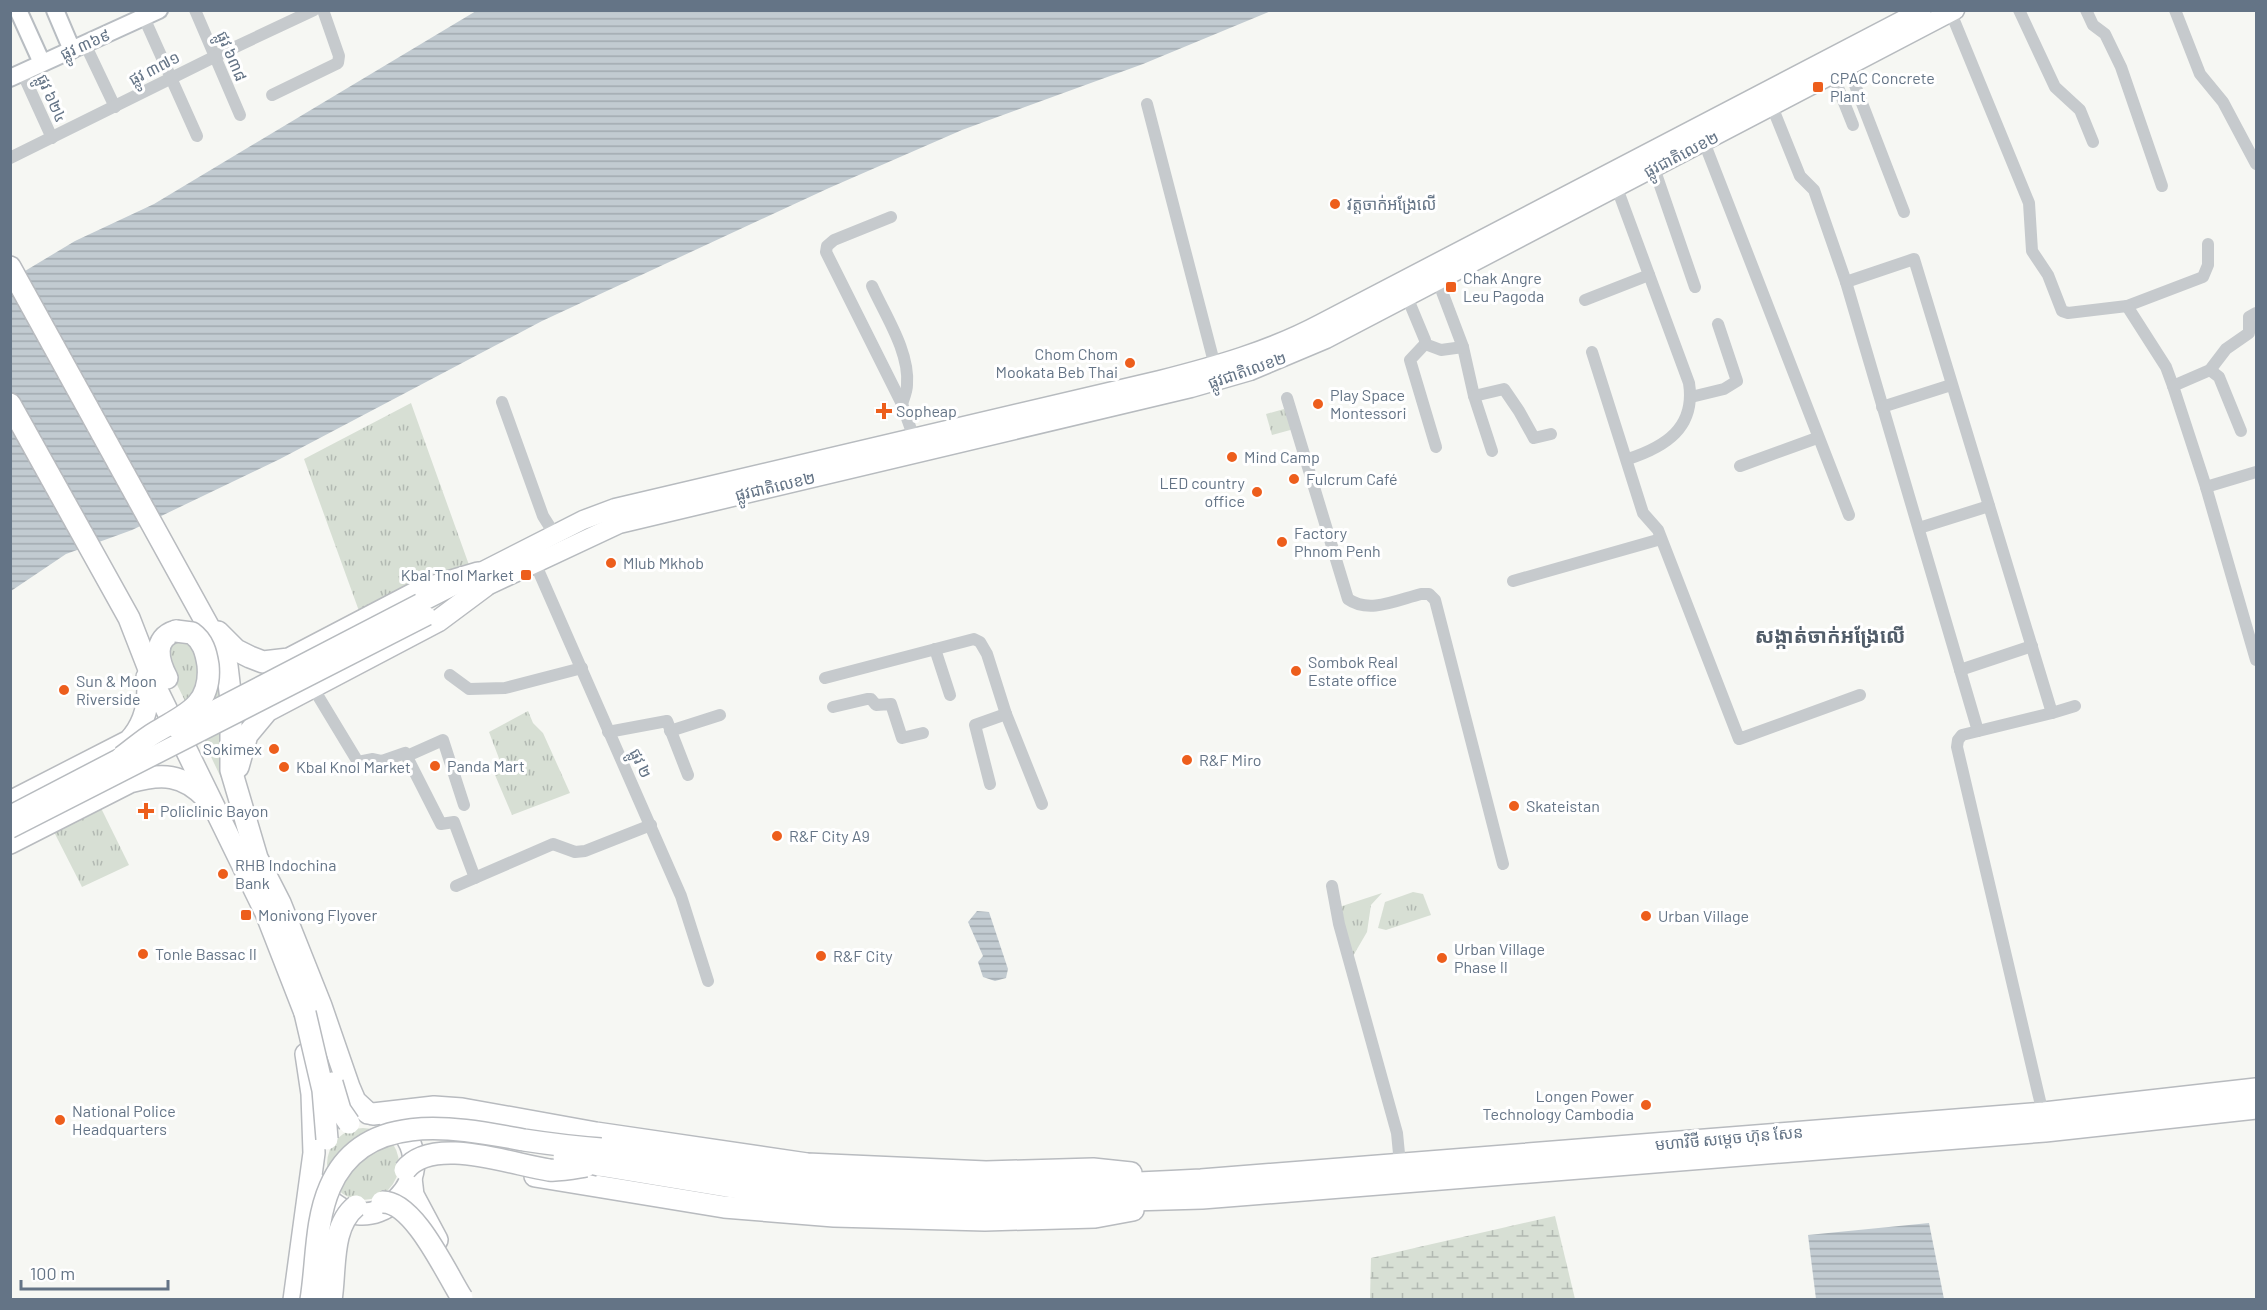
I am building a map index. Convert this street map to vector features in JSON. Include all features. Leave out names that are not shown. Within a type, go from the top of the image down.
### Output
[{"type":"highway","points":[[10,267],[179,568],[206,619],[227,666],[231,700],[231,770],[266,913],[309,1012],[338,1103],[349,1123]]},
{"type":"highway","points":[[10,404],[120,602],[157,690],[218,813]]},
{"type":"highway","points":[[206,619],[236,650],[263,662],[276,662],[289,659],[421,590],[482,580]]},
{"type":"highway","points":[[242,810],[238,760],[247,735],[267,711],[438,621],[482,580]]},
{"type":"highway","points":[[119,752],[155,732],[187,715],[200,701],[208,670],[205,649],[192,633],[176,631],[162,641],[158,652],[159,662],[255,867],[293,937],[352,1094],[360,1107],[387,1128],[399,1141],[410,1169],[413,1195],[462,1299]]},
{"type":"highway","points":[[119,752],[135,735],[148,704],[148,688],[141,650]]},
{"type":"highway","points":[[10,802],[135,744],[144,746],[151,762],[148,768],[130,782]]},
{"type":"highway","points":[[10,843],[130,782],[147,777],[173,776],[197,789],[218,813],[255,867],[302,1036],[312,1094],[319,1159],[332,1194],[371,1209]]},
{"type":"highway","points":[[294,1299],[319,1159],[323,1090],[309,1012]]},
{"type":"highway","name":"មហាវិថី សម្តេច ហ៊ុន សែន","points":[[1201,1189],[2045,1122],[2256,1089]]},
{"type":"highway","name":"មហាវិថី សម្តេច ហ៊ុន សែន","points":[[1201,1189],[1400,1164],[2256,1108]]},
{"type":"highway","points":[[302,1299],[322,1136],[335,1122],[350,1115],[462,1119],[557,1134],[595,1161]]},
{"type":"highway","points":[[319,1159],[337,1129],[349,1123],[373,1117]]},
{"type":"highway","points":[[311,1299],[321,1222],[329,1188],[342,1167],[364,1147],[392,1133],[434,1127],[595,1161],[775,1194],[894,1220],[1053,1194],[1093,1169],[1201,1189]]},
{"type":"highway","points":[[322,1299],[331,1224],[338,1194],[351,1173],[380,1150],[414,1140],[448,1138],[595,1161],[778,1161],[837,1167],[986,1172],[1053,1194]]},
{"type":"highway","points":[[339,1299],[347,1233],[352,1221],[397,1190],[417,1158],[436,1152],[552,1170],[595,1161]]},
{"type":"highway","points":[[775,1194],[894,1186],[1053,1194],[1201,1189]]},
{"type":"highway","points":[[331,1299],[339,1232],[345,1216],[394,1204],[410,1215],[462,1299]]},
{"type":"main road","name":"ផ្លូវជាតិលេខ២","points":[[482,580],[535,563],[619,524],[999,426],[1161,388],[1220,381],[1277,361],[1326,339],[1404,290],[1438,281],[1614,180],[1654,168],[1704,142],[1770,99],[1922,10]]},
{"type":"main road","name":"ផ្លូវជាតិលេខ២","points":[[1161,388],[1300,335],[1404,290],[1770,99],[1841,71],[1901,22],[1953,12]]},
{"type":"main road","name":"ផ្លូវជាតិលេខ២","points":[[482,580],[555,535],[615,508],[914,438],[999,426]]},
{"type":"main road","points":[[10,829],[482,580]]},
{"type":"main road","points":[[10,814],[119,752],[424,610]]},
{"type":"street","points":[[18,10],[42,63]]},
{"type":"street","points":[[54,10],[115,107]]},
{"type":"street","name":"ផ្លូវ ៦៣៨","points":[[195,10],[240,115]]},
{"type":"street","name":"ផ្លូវ ៣៧១","points":[[10,158],[314,10]]},
{"type":"street","points":[[272,95],[338,63],[339,56],[323,10]]},
{"type":"street","points":[[2019,10],[2055,87],[2080,110],[2093,142]]},
{"type":"street","points":[[2086,10],[2093,25],[2106,34],[2121,67],[2162,186]]},
{"type":"street","points":[[2175,10],[2200,74],[2223,102],[2256,164]]},
{"type":"street","points":[[1953,12],[2029,203],[2032,250],[2048,275],[2062,310],[2068,313],[2127,306],[2203,276],[2208,265],[2208,244]]},
{"type":"street","points":[[148,13],[171,79],[197,136]]},
{"type":"street","name":"ផ្លូវ ៣៦៩","points":[[16,75],[148,13]]},
{"type":"street","points":[[1841,71],[1853,125]]},
{"type":"street","points":[[1841,71],[1904,212]]},
{"type":"street","name":"ផ្លូវ ៦២៤","points":[[16,75],[52,138]]},
{"type":"street","points":[[1770,99],[1800,176],[1814,190],[1846,282],[1978,731]]},
{"type":"street","points":[[1147,104],[1215,366]]},
{"type":"street","points":[[1704,142],[1817,438],[1849,515]]},
{"type":"street","points":[[1654,168],[1695,287]]},
{"type":"street","points":[[1614,180],[1689,383],[1691,397],[1680,427],[1666,443],[1628,459]]},
{"type":"street","points":[[891,217],[834,240],[827,246],[826,252],[902,404],[914,438]]},
{"type":"street","points":[[1846,282],[1914,259],[2052,713]]},
{"type":"street","points":[[1586,300],[1649,275]]},
{"type":"street","points":[[1438,281],[1463,347],[1474,396],[1492,451]]},
{"type":"street","points":[[872,286],[899,345],[905,365],[907,385],[902,404]]},
{"type":"street","points":[[1404,290],[1425,344],[1440,350],[1463,347]]},
{"type":"street","points":[[2127,306],[2166,367],[2174,387],[2206,487],[2256,660]]},
{"type":"street","points":[[2174,387],[2210,370],[2226,348],[2249,333],[2249,317],[2256,313]]},
{"type":"street","points":[[1691,397],[1724,389],[1737,381],[1718,324]]},
{"type":"street","points":[[1425,344],[1410,360],[1436,447]]},
{"type":"street","points":[[1592,352],[1628,459],[1643,513],[1658,530],[1739,739],[1860,695]]},
{"type":"street","points":[[2210,370],[2219,377],[2241,431]]},
{"type":"street","points":[[1882,407],[1952,385]]},
{"type":"street","points":[[1474,396],[1504,389],[1534,438],[1551,434]]},
{"type":"street","points":[[1287,398],[1348,599],[1358,606],[1367,607],[1421,594],[1429,594],[1435,600],[1503,864]]},
{"type":"street","points":[[502,402],[543,516],[555,535]]},
{"type":"street","points":[[1740,466],[1817,438]]},
{"type":"street","points":[[2206,487],[2256,472]]},
{"type":"street","points":[[1919,528],[1989,506]]},
{"type":"street","points":[[1513,581],[1661,539]]},
{"type":"street","name":"ផ្លូវ ២","points":[[535,563],[681,896],[708,981]]},
{"type":"street","points":[[825,678],[974,639],[980,642],[987,654],[1006,714],[1042,804]]},
{"type":"street","points":[[1960,670],[2032,646]]},
{"type":"street","points":[[935,649],[950,695]]},
{"type":"street","points":[[450,675],[468,689],[505,687],[582,668]]},
{"type":"street","points":[[312,686],[358,762],[373,759],[382,761],[405,753],[441,824],[453,821],[475,878]]},
{"type":"street","points":[[833,707],[867,699],[871,699],[876,705],[891,704],[902,738],[923,733]]},
{"type":"street","points":[[2045,1122],[1958,740],[1962,735],[2075,706]]},
{"type":"street","points":[[990,783],[975,724],[1006,714]]},
{"type":"street","points":[[670,731],[720,715]]},
{"type":"street","points":[[608,732],[666,721],[688,776]]},
{"type":"street","points":[[406,756],[443,740],[464,805]]},
{"type":"street","points":[[456,886],[553,844],[575,852],[585,851],[651,825]]},
{"type":"street","points":[[1332,886],[1338,924],[1396,1133],[1400,1164]]},
{"type":"green space","points":[[411,403],[469,565],[416,582],[359,611],[304,459]]},
{"type":"green space","points":[[1284,409],[1294,429],[1272,435],[1266,414]]},
{"type":"green space","points":[[182,638],[199,649],[199,683],[187,705],[165,660],[166,646]]},
{"type":"green space","points":[[212,643],[222,696],[219,733],[224,784],[193,719]]},
{"type":"green space","points":[[528,711],[533,723],[543,733],[570,793],[512,815],[495,775],[503,769],[489,732]]},
{"type":"green space","points":[[100,806],[129,865],[82,887],[53,830]]},
{"type":"green space","points":[[1413,892],[1423,894],[1431,915],[1386,930],[1378,928],[1385,902]]},
{"type":"green space","points":[[1382,893],[1371,905],[1367,932],[1353,956],[1333,909]]},
{"type":"green space","points":[[363,1128],[383,1134],[393,1144],[399,1164],[393,1184],[383,1194],[363,1200],[343,1194],[333,1184],[327,1164],[333,1144],[343,1134]]},
{"type":"green space","points":[[1555,1216],[1575,1299],[1370,1299],[1371,1258]]},
{"type":"shaded area","points":[[476,11],[1271,11],[1143,64],[962,130],[829,188],[542,321],[280,459],[132,530],[66,554],[11,591],[10,280],[75,241],[154,204]]},
{"type":"shaded area","points":[[977,911],[989,912],[1008,969],[1006,978],[995,981],[983,977],[978,962],[983,956],[968,922]]},
{"type":"shaded area","points":[[1929,1223],[1944,1299],[1816,1299],[1808,1235]]},
{"type":"place","name":"CPAC Concrete Plant","points":[[1818,87]]},
{"type":"place","name":"វត្តចាក់អង្រែលើ","points":[[1335,204]]},
{"type":"place","name":"Chak Angre Leu Pagoda","points":[[1451,287]]},
{"type":"place","name":"Chom Chom Mookata Beb Thai","points":[[1130,363]]},
{"type":"place","name":"Play Space Montessori","points":[[1318,404]]},
{"type":"place","name":"Sopheap","points":[[884,411]]},
{"type":"place","name":"Mind Camp","points":[[1232,457]]},
{"type":"place","name":"Fulcrum Café","points":[[1294,479]]},
{"type":"place","name":"LED country office","points":[[1257,492]]},
{"type":"place","name":"Factory Phnom Penh","points":[[1282,542]]},
{"type":"place","name":"Mlub Mkhob","points":[[611,563]]},
{"type":"place","name":"Kbal Tnol Market","points":[[526,575]]},
{"type":"place","name":"Sombok Real Estate office","points":[[1296,671]]},
{"type":"place","name":"Sun & Moon Riverside","points":[[64,690]]},
{"type":"place","name":"Sokimex","points":[[274,749]]},
{"type":"place","name":"R&F Miro","points":[[1187,760]]},
{"type":"place","name":"Panda Mart","points":[[435,766]]},
{"type":"place","name":"Kbal Knol Market","points":[[284,767]]},
{"type":"place","name":"Skateistan","points":[[1514,806]]},
{"type":"place","name":"Policlinic Bayon","points":[[146,811]]},
{"type":"place","name":"R&F City A9","points":[[777,836]]},
{"type":"place","name":"RHB Indochina Bank","points":[[223,874]]},
{"type":"place","name":"Monivong Flyover","points":[[246,915]]},
{"type":"place","name":"Urban Village","points":[[1646,916]]},
{"type":"place","name":"Tonle Bassac II","points":[[143,954]]},
{"type":"place","name":"R&F City","points":[[821,956]]},
{"type":"place","name":"Urban Village Phase II","points":[[1442,958]]},
{"type":"place","name":"Longen Power Technology Cambodia","points":[[1646,1105]]},
{"type":"place","name":"National Police Headquarters","points":[[60,1120]]},
{"type":"district","name":"សង្កាត់ចាក់អង្រែលើ","points":[[1830,636]]}]
